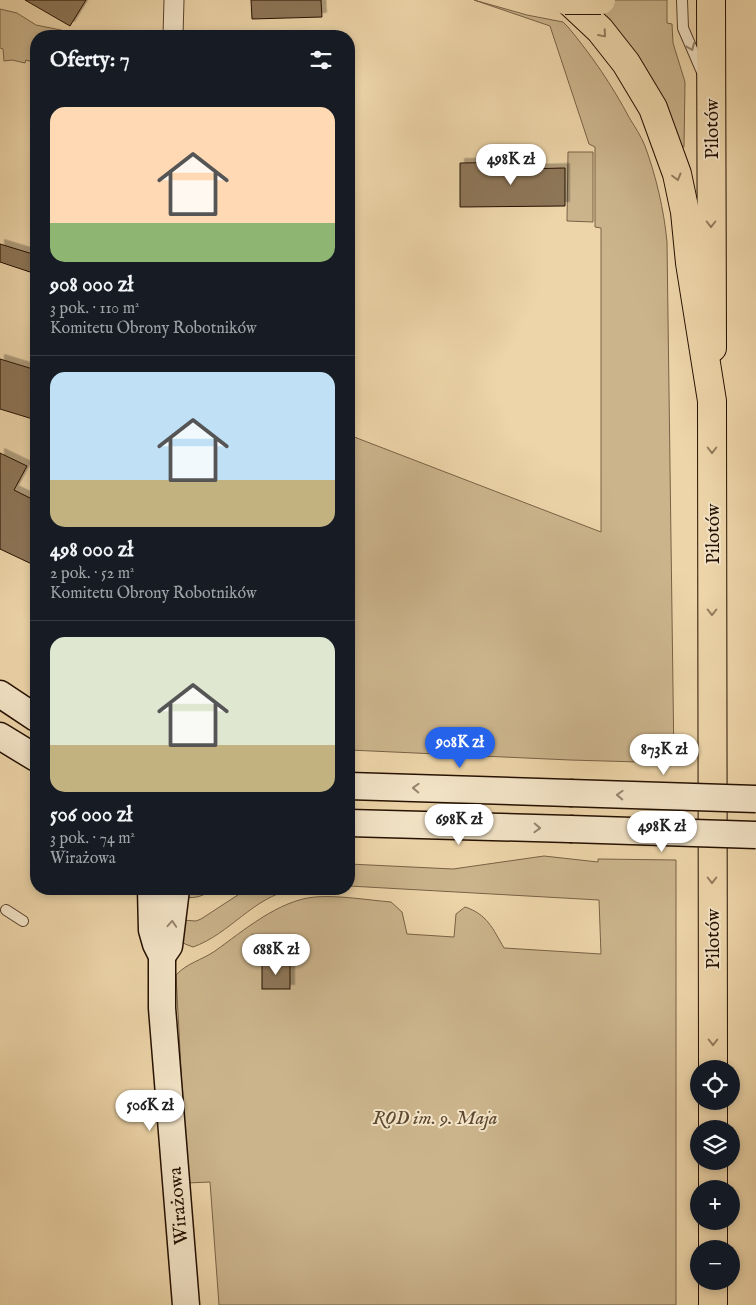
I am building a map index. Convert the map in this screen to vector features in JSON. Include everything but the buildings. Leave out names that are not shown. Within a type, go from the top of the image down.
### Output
[{"type":"main road","points":[[566,0],[601,0]]},
{"type":"main road","points":[[566,0],[600,30],[626,63],[652,108],[674,166],[685,212],[690,263],[712,401]]},
{"type":"main road","name":"Pilotów","points":[[711,0],[713,1060]]},
{"type":"main road","points":[[713,1290],[713,1305]]},
{"type":"street","points":[[173,30],[174,0]]},
{"type":"street","points":[[0,694],[30,714]]},
{"type":"street","points":[[0,736],[30,754]]},
{"type":"street","points":[[355,786],[756,800]]},
{"type":"street","points":[[355,822],[756,836]]},
{"type":"street","name":"Wirażowa","points":[[151,895],[152,930],[162,956],[162,1008],[186,1305]]},
{"type":"street","name":"Wirażowa","points":[[162,956],[169,946],[175,895]]},
{"type":"lane","points":[[682,0],[683,28],[704,77],[711,112]]},
{"type":"lane","points":[[6,910],[23,921]]},
{"type":"green space","points":[[474,0],[527,15],[563,22],[568,27],[616,94],[638,132],[649,157],[662,205],[667,242],[674,763],[355,750],[355,437],[601,532],[601,228],[595,227],[595,147],[589,144],[550,26]]},
{"type":"green space","points":[[588,0],[667,0],[667,23],[672,24],[673,43],[685,82],[684,147],[682,147],[660,95],[644,66],[625,40]]},
{"type":"green space","points":[[0,9],[17,13],[36,25],[61,30],[30,30],[30,61],[26,60],[25,63],[12,60],[4,61],[3,49],[0,48]]},
{"type":"green space","points":[[568,152],[593,152],[593,222],[567,221]]},
{"type":"green space","name":"ROD im. 9. Maja","points":[[544,856],[598,862],[598,859],[676,860],[676,1305],[219,1305],[210,1182],[187,1183],[176,975],[185,967],[215,951],[275,910],[302,899],[315,897],[343,897],[391,902],[402,912],[407,934],[454,937],[456,914],[465,907],[479,914],[489,923],[504,948],[601,954],[599,900],[355,886],[355,864],[453,869]]},
{"type":"green space","points":[[184,895],[203,895],[192,898],[184,897]]},
{"type":"green space","points":[[238,895],[276,895],[265,900],[206,941],[193,947],[185,944],[180,939],[182,920],[196,921]]}]
